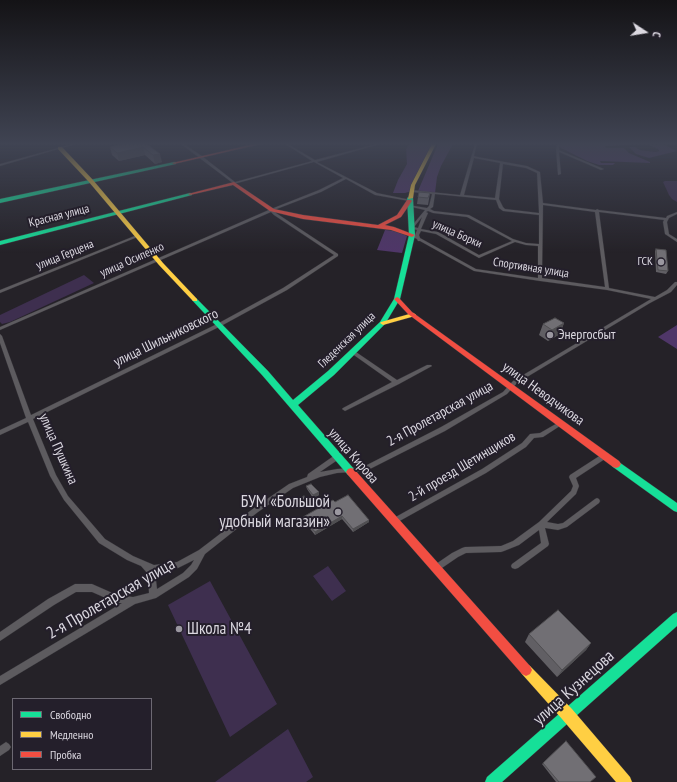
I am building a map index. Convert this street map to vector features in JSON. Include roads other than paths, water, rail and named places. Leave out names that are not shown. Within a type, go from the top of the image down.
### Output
[{"type":"main road","name":"Гледенская улица","points":[[292,405],[353,352],[383,323],[397,299],[415,231],[409,202],[415,180]]},
{"type":"main road","points":[[0,201],[91,181]]},
{"type":"main road","name":"улица Кирова","points":[[91,181],[157,260],[265,373],[337,457],[512,655],[567,714],[625,782]]},
{"type":"main road","points":[[234,183],[272,210],[303,217],[415,231]]},
{"type":"main road","name":"Красная улица","points":[[0,243],[234,183]]},
{"type":"main road","points":[[377,226],[387,223],[399,216],[409,202]]},
{"type":"main road","name":"улица Неводчикова","points":[[397,299],[412,315],[677,508]]},
{"type":"main road","points":[[383,323],[412,315]]},
{"type":"main road","name":"улица Кузнецова","points":[[492,782],[677,618]]},
{"type":"street","points":[[231,180],[234,183]]},
{"type":"street","name":"Красная улица","points":[[234,183],[243,180]]},
{"type":"street","name":"улица Осипенко","points":[[0,329],[272,210],[320,191],[341,180]]},
{"type":"street","name":"улица Борки","points":[[351,180],[376,194],[409,202],[433,212],[468,216],[514,241],[540,245]]},
{"type":"street","points":[[462,195],[466,180]]},
{"type":"street","points":[[500,180],[497,200],[501,208],[504,210],[539,214]]},
{"type":"street","points":[[539,180],[541,204],[539,214],[540,280]]},
{"type":"street","points":[[412,190],[497,200]]},
{"type":"street","points":[[415,231],[427,209],[431,206],[434,193]]},
{"type":"street","points":[[541,204],[665,219],[677,213]]},
{"type":"street","points":[[415,231],[427,209]]},
{"type":"street","name":"улица Шильниковского","points":[[0,433],[219,325],[285,289],[337,255],[275,214],[272,210]]},
{"type":"street","points":[[597,210],[607,289]]},
{"type":"street","points":[[665,219],[667,234],[677,241]]},
{"type":"street","points":[[415,231],[419,240]]},
{"type":"street","name":"улица Борки","points":[[415,231],[437,234],[479,257],[514,241]]},
{"type":"street","name":"Спортивная улица","points":[[415,231],[419,240],[475,270],[607,289],[655,298]]},
{"type":"street","name":"улица Герцена","points":[[0,292],[138,236]]},
{"type":"street","name":"2-я Пролетарская улица","points":[[305,479],[331,472],[364,469],[443,429],[505,393],[510,386],[669,291],[677,283]]},
{"type":"street","name":"улица Пушкина","points":[[0,336],[29,418],[53,476],[66,498],[102,541],[130,558],[154,568],[178,565],[202,552]]},
{"type":"street","points":[[353,352],[397,383]]},
{"type":"street","points":[[345,408],[429,366]]},
{"type":"street","name":"2-й проезд Щетинщиков","points":[[394,521],[484,471],[524,445],[532,436],[541,435],[561,423]]},
{"type":"street","points":[[436,568],[455,554],[465,550],[507,547],[541,524],[576,490],[572,477],[606,455]]},
{"type":"street","name":"2-я Пролетарская улица","points":[[0,681],[133,601],[153,595],[186,575],[194,567],[202,552],[272,499],[337,457]]},
{"type":"street","points":[[541,524],[558,527],[566,525],[597,501]]},
{"type":"street","points":[[515,566],[545,544],[541,524]]},
{"type":"street","points":[[143,564],[152,573],[153,595]]},
{"type":"street","points":[[0,637],[56,598],[75,588],[92,588],[117,598],[133,601]]},
{"type":"place","name":"ГСК","points":[[661,262]]},
{"type":"place","name":"Энергосбыт","points":[[550,335]]},
{"type":"place","name":"БУМ «Большой удобный магазин»","points":[[338,512]]},
{"type":"place","name":"Школа №4","points":[[179,629]]}]
